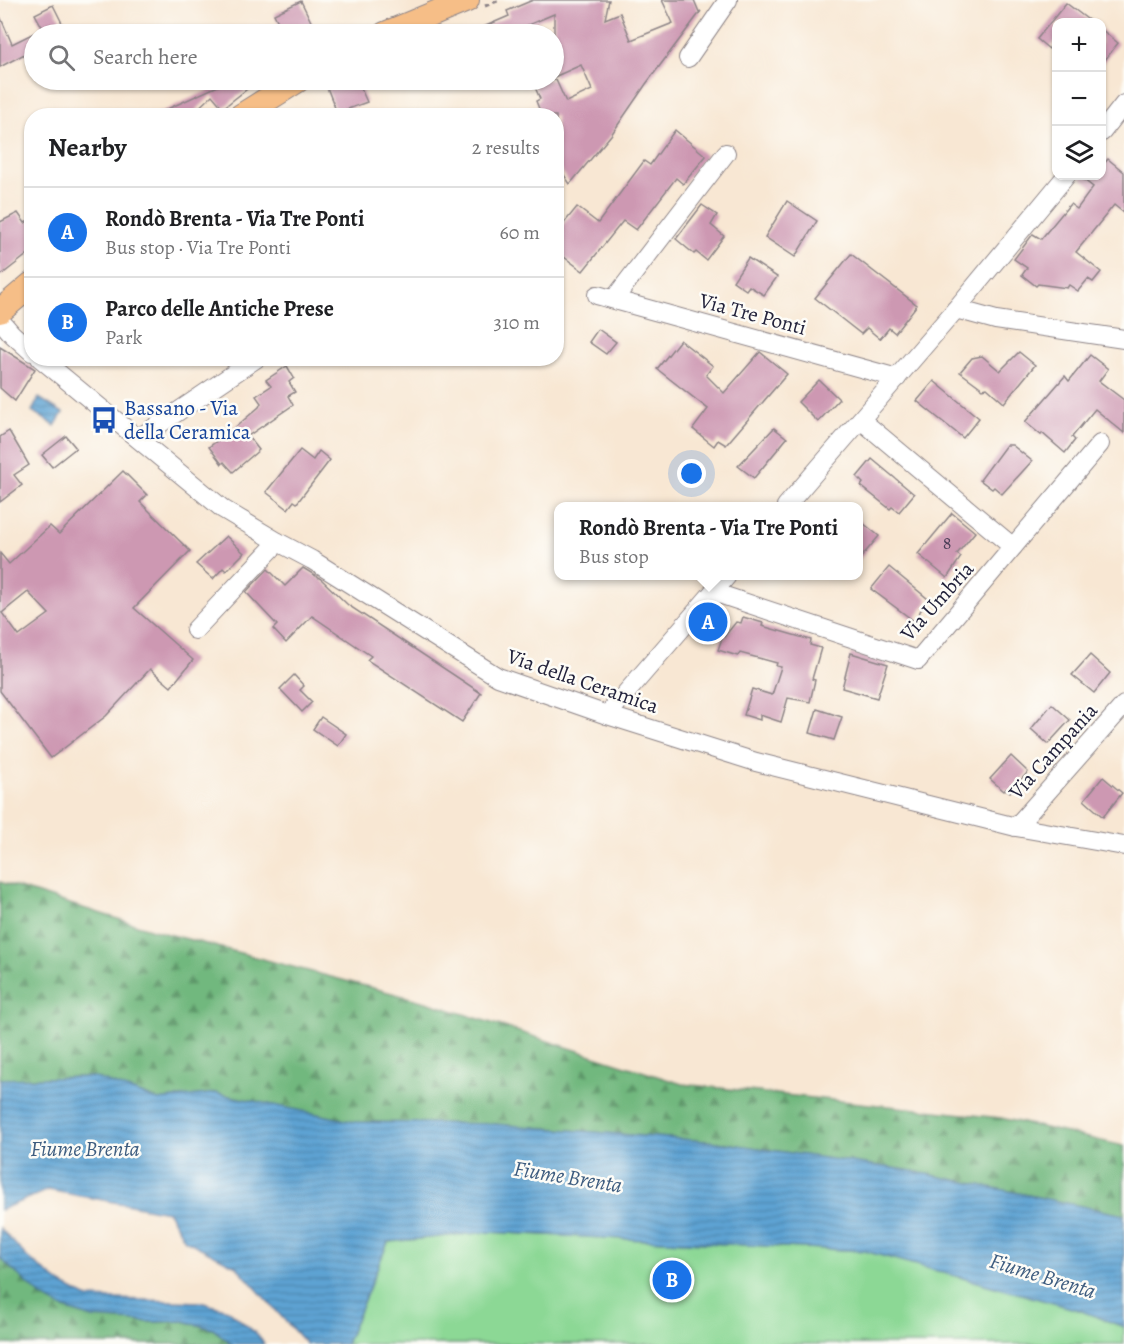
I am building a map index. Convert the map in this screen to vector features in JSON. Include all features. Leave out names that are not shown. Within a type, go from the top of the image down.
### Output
[{"type":"main road","points":[[409,24],[467,0]]},
{"type":"main road","points":[[254,108],[282,90]]},
{"type":"main road","points":[[0,310],[24,290]]},
{"type":"street","points":[[688,58],[728,0]]},
{"type":"street","points":[[1106,126],[1124,105]]},
{"type":"street","name":"Via Tre Ponti","points":[[726,153],[605,297],[897,378]]},
{"type":"street","points":[[790,502],[957,309],[1063,180]]},
{"type":"street","points":[[957,309],[996,320],[1124,339]]},
{"type":"street","points":[[0,320],[24,345]]},
{"type":"street","name":"Via della Ceramica","points":[[50,366],[223,509],[312,560],[498,676],[607,715],[756,762],[1016,827],[1124,846]]},
{"type":"street","points":[[139,438],[245,366]]},
{"type":"street","points":[[861,420],[1013,547]]},
{"type":"street","name":"Via Umbria","points":[[713,592],[918,660],[1100,444]]},
{"type":"street","points":[[195,630],[278,542]]},
{"type":"street","points":[[607,715],[724,580]]},
{"type":"street","name":"Via Campania","points":[[1016,827],[1124,705]]},
{"type":"green space","points":[[0,882],[153,930],[426,1002],[682,1084],[1001,1118],[1124,1146],[1124,1215],[912,1171],[717,1142],[494,1124],[355,1122],[215,1093],[158,1100],[93,1077],[0,1079]]},
{"type":"green space","points":[[488,1232],[865,1251],[1079,1310],[1124,1327],[1124,1344],[346,1344],[388,1242]]},
{"type":"green space","points":[[0,1258],[65,1309],[93,1318],[153,1322],[184,1321],[213,1329],[232,1344],[0,1344]]},
{"type":"water","points":[[39,398],[63,413],[55,426],[32,411]]},
{"type":"water","name":"Fiume Brenta","points":[[93,1077],[158,1100],[215,1093],[355,1122],[494,1124],[717,1142],[912,1171],[1124,1215],[1124,1327],[1079,1310],[865,1251],[488,1232],[388,1242],[346,1344],[306,1344],[236,1266],[185,1240],[168,1212],[48,1190],[0,1210],[0,1079]]},
{"type":"water","points":[[0,1228],[27,1257],[61,1284],[88,1298],[200,1302],[228,1310],[258,1335],[264,1344],[232,1344],[213,1329],[184,1321],[153,1322],[93,1318],[65,1309],[41,1296],[0,1258]]},
{"type":"building","points":[[533,0],[609,0],[605,19],[620,13],[631,40],[673,23],[662,0],[694,0],[699,12],[701,11],[611,135],[570,184],[564,175],[564,108],[539,108],[536,101],[540,99],[536,90],[561,90],[566,102],[592,90],[581,65],[564,73],[564,24],[554,24],[554,14],[530,24],[490,24],[509,16],[507,11]]},
{"type":"building","points":[[301,1],[312,24],[279,24],[274,14]]},
{"type":"building","points":[[1066,3],[1086,18],[1054,18]]},
{"type":"building","points":[[53,5],[62,24],[40,24],[35,14]]},
{"type":"building","points":[[0,16],[12,44],[24,38],[24,54],[0,67]]},
{"type":"building","points":[[1052,20],[1052,45],[1049,49],[1037,39]]},
{"type":"building","points":[[1106,33],[1118,43],[1106,59]]},
{"type":"building","points":[[209,90],[246,90],[223,108],[212,95],[198,108],[170,108]]},
{"type":"building","points":[[328,90],[362,90],[367,102],[351,108],[335,108]]},
{"type":"building","points":[[675,130],[706,156],[683,184],[676,178],[636,230],[623,221],[583,271],[564,257],[564,223],[577,207],[598,223],[644,161],[650,165]]},
{"type":"building","points":[[1108,159],[1124,172],[1124,213],[1114,205],[1076,252],[1101,272],[1093,282],[1088,279],[1078,291],[1069,285],[1067,288],[1038,284],[1036,286],[1022,275],[1027,268],[1014,259],[1033,234],[1041,239],[1070,204],[1077,209],[1093,187],[1084,180],[1106,180]]},
{"type":"building","points":[[787,201],[817,221],[795,257],[765,237]]},
{"type":"building","points":[[702,205],[717,215],[711,225],[724,236],[706,260],[696,252],[694,254],[676,239]]},
{"type":"building","points":[[18,213],[24,222],[24,257],[0,276],[0,222]]},
{"type":"building","points":[[851,254],[917,305],[895,333],[889,328],[880,339],[867,328],[861,334],[815,298]]},
{"type":"building","points":[[748,258],[777,277],[764,295],[749,286],[746,290],[733,281]]},
{"type":"building","points":[[598,329],[616,342],[606,354],[589,342]]},
{"type":"building","points":[[680,340],[713,366],[706,375],[724,393],[760,352],[787,374],[726,445],[718,440],[714,446],[693,429],[708,409],[657,369]]},
{"type":"building","points":[[0,347],[24,362],[24,366],[35,369],[15,401],[0,388]]},
{"type":"building","points":[[1019,352],[1035,365],[1004,403],[987,388],[983,389],[960,372],[972,358],[982,356],[1000,371]]},
{"type":"building","points":[[1090,355],[1108,369],[1099,381],[1124,400],[1124,433],[1095,409],[1072,437],[1075,440],[1065,453],[1025,422],[1065,376],[1069,381]]},
{"type":"building","points":[[287,366],[294,378],[289,382],[295,392],[288,396],[293,405],[248,436],[259,450],[233,472],[224,462],[222,464],[209,447],[259,407],[261,403],[256,396],[271,386],[266,380]]},
{"type":"building","points":[[819,380],[839,399],[818,422],[798,402]]},
{"type":"building","points":[[934,381],[979,418],[963,438],[917,401]]},
{"type":"building","points":[[774,428],[787,438],[754,478],[738,466]]},
{"type":"building","points":[[9,431],[29,465],[14,475],[22,485],[0,502],[0,437]]},
{"type":"building","points":[[66,436],[76,448],[52,467],[42,455]]},
{"type":"building","points":[[1006,445],[1012,445],[1032,461],[1002,494],[980,480]]},
{"type":"building","points":[[300,450],[313,460],[319,451],[330,460],[297,503],[294,501],[288,509],[266,492]]},
{"type":"building","points":[[872,459],[914,494],[899,512],[892,507],[890,509],[861,486],[863,483],[857,477]]},
{"type":"building","points":[[123,471],[147,495],[140,502],[190,551],[134,608],[193,660],[171,687],[150,669],[106,716],[51,758],[0,691],[0,553],[9,564],[50,526],[59,534]],"holes":[[[28,592],[49,614],[19,636],[2,613]]]},
{"type":"building","points":[[952,513],[975,532],[957,554],[961,557],[947,578],[918,554]]},
{"type":"building","points":[[863,523],[879,536],[863,555]]},
{"type":"building","points":[[226,536],[244,553],[226,571],[223,568],[213,579],[196,564]]},
{"type":"building","points":[[889,567],[928,599],[914,621],[871,589]]},
{"type":"building","points":[[303,568],[321,579],[348,605],[481,693],[462,722],[367,660],[371,656],[312,616],[286,643],[273,629],[277,625],[246,592],[268,569],[285,586]]},
{"type":"building","points":[[743,617],[763,623],[762,626],[811,640],[810,645],[821,648],[812,679],[815,680],[810,702],[788,698],[781,722],[760,715],[760,720],[744,715],[752,689],[772,695],[781,667],[776,666],[777,663],[740,653],[738,656],[718,650],[721,641],[736,622],[741,623]]},
{"type":"building","points":[[851,653],[888,664],[877,698],[842,688]]},
{"type":"building","points":[[1090,655],[1110,673],[1094,693],[1072,675]]},
{"type":"building","points":[[294,675],[304,686],[300,690],[312,702],[302,712],[280,689]]},
{"type":"building","points":[[1052,704],[1070,720],[1048,744],[1031,729]]},
{"type":"building","points":[[817,709],[842,717],[834,740],[810,733]]},
{"type":"building","points":[[321,717],[346,734],[338,746],[313,729]]},
{"type":"building","points":[[1011,756],[1028,772],[1010,792],[1006,789],[1004,791],[990,779]]},
{"type":"building","points":[[1103,777],[1122,793],[1103,817],[1084,800]]},
{"type":"place","name":"Bassano - Via della Ceramica","points":[[104,420]]},
{"type":"place","name":"Rondò Brenta - Via Tre Ponti","points":[[708,622]]},
{"type":"place","name":"Parco delle Antiche Prese","points":[[672,1280]]}]
